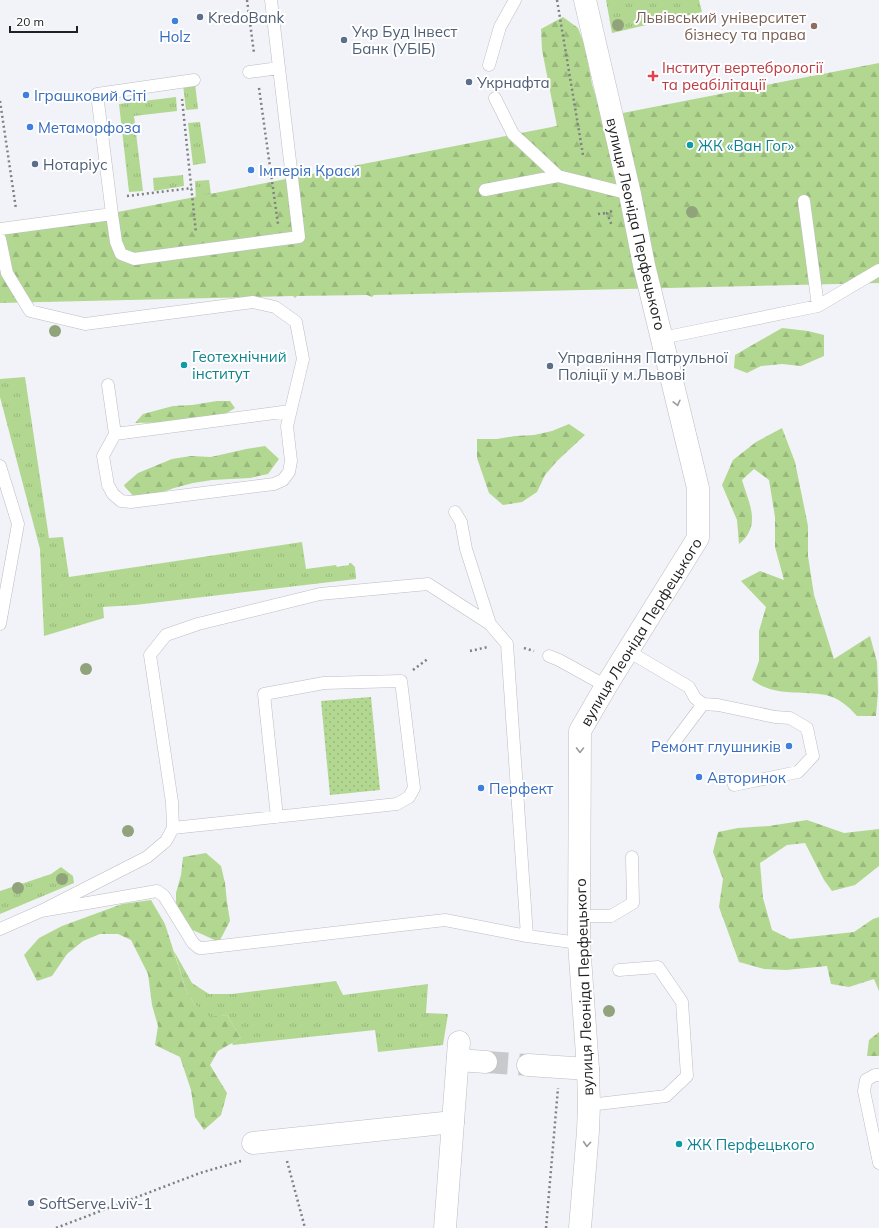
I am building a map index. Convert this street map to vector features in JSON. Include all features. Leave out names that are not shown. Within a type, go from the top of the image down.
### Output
[{"type":"street","name":"вулиця Леоніда Перфецького","points":[[580,1228],[589,1105],[588,1069],[579,942],[580,731],[606,686],[698,538],[698,488],[644,265],[630,194],[585,0]]},
{"type":"street","points":[[444,1228],[459,1051],[486,1062]]},
{"type":"street","points":[[528,1065],[588,1069]]},
{"type":"street","points":[[253,1144],[453,1122]]},
{"type":"lane","points":[[194,80],[98,94],[116,242],[121,254],[134,259],[299,237],[271,0]]},
{"type":"lane","points":[[489,65],[500,27],[515,0]]},
{"type":"lane","points":[[253,72],[279,68]]},
{"type":"lane","points":[[496,98],[513,134],[558,176]]},
{"type":"lane","points":[[486,190],[558,176],[630,194]]},
{"type":"lane","points":[[804,201],[818,306]]},
{"type":"lane","points":[[0,229],[112,214]]},
{"type":"lane","points":[[0,239],[7,273],[30,311],[85,324],[253,302],[275,307],[296,322],[303,359],[286,426],[291,461],[289,472],[283,480],[274,484],[131,502],[121,501],[113,494],[108,485],[103,456],[116,434],[108,386]]},
{"type":"lane","points":[[662,338],[818,306],[879,270]]},
{"type":"lane","points":[[116,434],[290,410]]},
{"type":"lane","points":[[0,466],[18,524],[0,624]]},
{"type":"lane","points":[[454,512],[461,522],[466,549],[490,624]]},
{"type":"lane","points":[[0,929],[41,911],[147,857],[166,841],[173,828],[172,802],[150,655],[166,635],[198,624],[320,594],[428,584],[490,624],[507,644],[527,936]]},
{"type":"lane","points":[[628,651],[689,687],[695,698],[703,704],[718,705],[775,717],[790,718],[807,728],[813,756],[798,772],[734,785]]},
{"type":"lane","points":[[549,656],[606,686]]},
{"type":"lane","points":[[173,828],[277,817],[397,804],[409,797],[414,788],[400,681],[324,683],[264,694],[277,817]]},
{"type":"lane","points":[[673,744],[703,704]]},
{"type":"lane","points":[[579,916],[611,916],[633,903],[632,857]]},
{"type":"lane","points":[[41,911],[157,891],[164,896],[193,943],[199,948],[445,920],[527,936],[579,942]]},
{"type":"lane","points":[[589,1105],[666,1096],[687,1076],[682,1002],[658,967],[619,970]]},
{"type":"lane","points":[[879,1075],[875,1075],[866,1080],[864,1090],[879,1163]]},
{"type":"path","points":[[247,0],[253,72],[278,227]]},
{"type":"path","points":[[558,0],[583,155]]},
{"type":"path","points":[[180,82],[197,237]]},
{"type":"path","points":[[0,101],[16,209]]},
{"type":"path","points":[[126,196],[192,188]]},
{"type":"path","points":[[126,189],[127,203]]},
{"type":"path","points":[[598,214],[607,213]]},
{"type":"path","points":[[546,1228],[559,1068]]},
{"type":"path","points":[[286,1158],[306,1228]]},
{"type":"green space","points":[[606,0],[699,0],[702,12],[612,33]]},
{"type":"green space","points":[[563,17],[578,28],[585,46],[592,84],[602,117],[879,63],[879,283],[374,295],[372,297],[367,295],[297,296],[295,298],[293,296],[0,303],[0,235],[557,126],[542,50],[541,29]]},
{"type":"green space","points":[[195,83],[198,109],[186,110],[183,85]]},
{"type":"green space","points":[[176,97],[177,111],[134,116],[143,191],[129,192],[119,104]]},
{"type":"green space","points":[[200,122],[206,163],[193,165],[188,123]]},
{"type":"green space","points":[[183,175],[184,186],[154,191],[153,178]]},
{"type":"green space","points":[[209,180],[212,202],[196,203],[195,181]]},
{"type":"green space","points":[[782,328],[808,331],[824,335],[824,356],[801,366],[782,364],[761,366],[747,373],[734,368],[735,355]]},
{"type":"green space","points":[[25,377],[49,538],[63,537],[69,577],[302,542],[306,569],[336,565],[337,567],[349,565],[349,563],[351,563],[355,567],[356,579],[135,605],[103,607],[104,618],[44,636],[40,549],[0,397],[0,379]]},
{"type":"green space","points":[[230,401],[235,408],[217,419],[210,421],[182,424],[135,423],[143,414],[173,406]]},
{"type":"green space","points":[[569,424],[585,435],[557,461],[545,475],[537,492],[522,502],[503,505],[489,493],[477,458],[477,439],[497,439],[534,435],[552,431]]},
{"type":"green space","points":[[782,428],[795,462],[808,526],[808,556],[814,595],[834,659],[870,636],[877,662],[878,692],[876,716],[857,716],[843,703],[826,695],[779,691],[770,689],[752,680],[759,661],[759,631],[766,607],[741,581],[760,571],[784,580],[775,547],[775,517],[769,480],[754,469],[742,480],[752,514],[752,522],[746,537],[739,544],[737,520],[722,485],[733,460],[756,442]]},
{"type":"green space","points":[[265,446],[279,459],[268,474],[250,478],[212,480],[193,483],[138,501],[124,485],[138,473],[172,459],[191,456],[211,457]]},
{"type":"green space","points":[[371,697],[380,790],[330,795],[321,701]]},
{"type":"green space","points":[[807,820],[844,833],[879,829],[879,866],[855,885],[832,891],[824,880],[805,843],[787,845],[760,863],[763,898],[772,930],[790,939],[854,932],[873,919],[879,917],[879,991],[874,979],[849,987],[831,984],[827,966],[786,970],[764,969],[739,962],[719,907],[723,879],[713,852],[718,832],[738,828],[769,826]]},
{"type":"green space","points":[[206,853],[221,866],[225,883],[230,921],[219,942],[186,927],[176,912],[176,893],[181,875],[183,857]]},
{"type":"green space","points":[[61,867],[73,876],[74,883],[0,914],[0,891],[51,874]]},
{"type":"green space","points":[[151,900],[165,924],[186,990],[194,1004],[210,1017],[227,1015],[241,1038],[218,1051],[210,1065],[227,1093],[221,1115],[204,1130],[195,1117],[191,1090],[180,1057],[155,1045],[158,1026],[152,1005],[148,974],[131,940],[118,934],[100,934],[83,941],[67,954],[52,976],[37,981],[24,955],[39,938],[62,926],[122,904]]},
{"type":"green space","points":[[174,951],[192,983],[209,994],[232,994],[336,981],[343,995],[428,984],[426,1013],[448,1014],[443,1045],[378,1052],[375,1030],[233,1045],[232,1043],[241,1038],[227,1015],[210,1018],[194,1004],[186,990]]},
{"type":"green space","points":[[879,1032],[879,1056],[867,1056],[869,1040]]},
{"type":"tunnel","points":[[486,1062],[528,1065]]},
{"type":"place","name":"KredoBank","points":[[200,17]]},
{"type":"place","name":"Holz","points":[[175,21]]},
{"type":"place","name":"Львівський університет бізнесу та права","points":[[814,26]]},
{"type":"place","name":"Укр Буд Інвест Банк (УБІБ)","points":[[344,40]]},
{"type":"place","name":"Інститут вертебрології та реабілітації","points":[[653,76]]},
{"type":"place","name":"Укрнафта","points":[[469,82]]},
{"type":"place","name":"Іграшковий Сіті","points":[[26,95]]},
{"type":"place","name":"Метаморфоза","points":[[30,127]]},
{"type":"place","name":"ЖК «Ван Гог»","points":[[690,145]]},
{"type":"place","name":"Нотаріус","points":[[35,164]]},
{"type":"place","name":"Імперія Краси","points":[[251,170]]},
{"type":"place","name":"Геотехнічний інститут","points":[[184,365]]},
{"type":"place","name":"Управління Патрульної Поліції у м.Львові","points":[[550,366]]},
{"type":"place","name":"Ремонт глушників","points":[[789,746]]},
{"type":"place","name":"Авторинок","points":[[699,777]]},
{"type":"place","name":"Перфект","points":[[481,788]]},
{"type":"place","name":"ЖК Перфецького","points":[[679,1144]]},
{"type":"place","name":"SoftServe Lviv-1","points":[[31,1203]]}]
